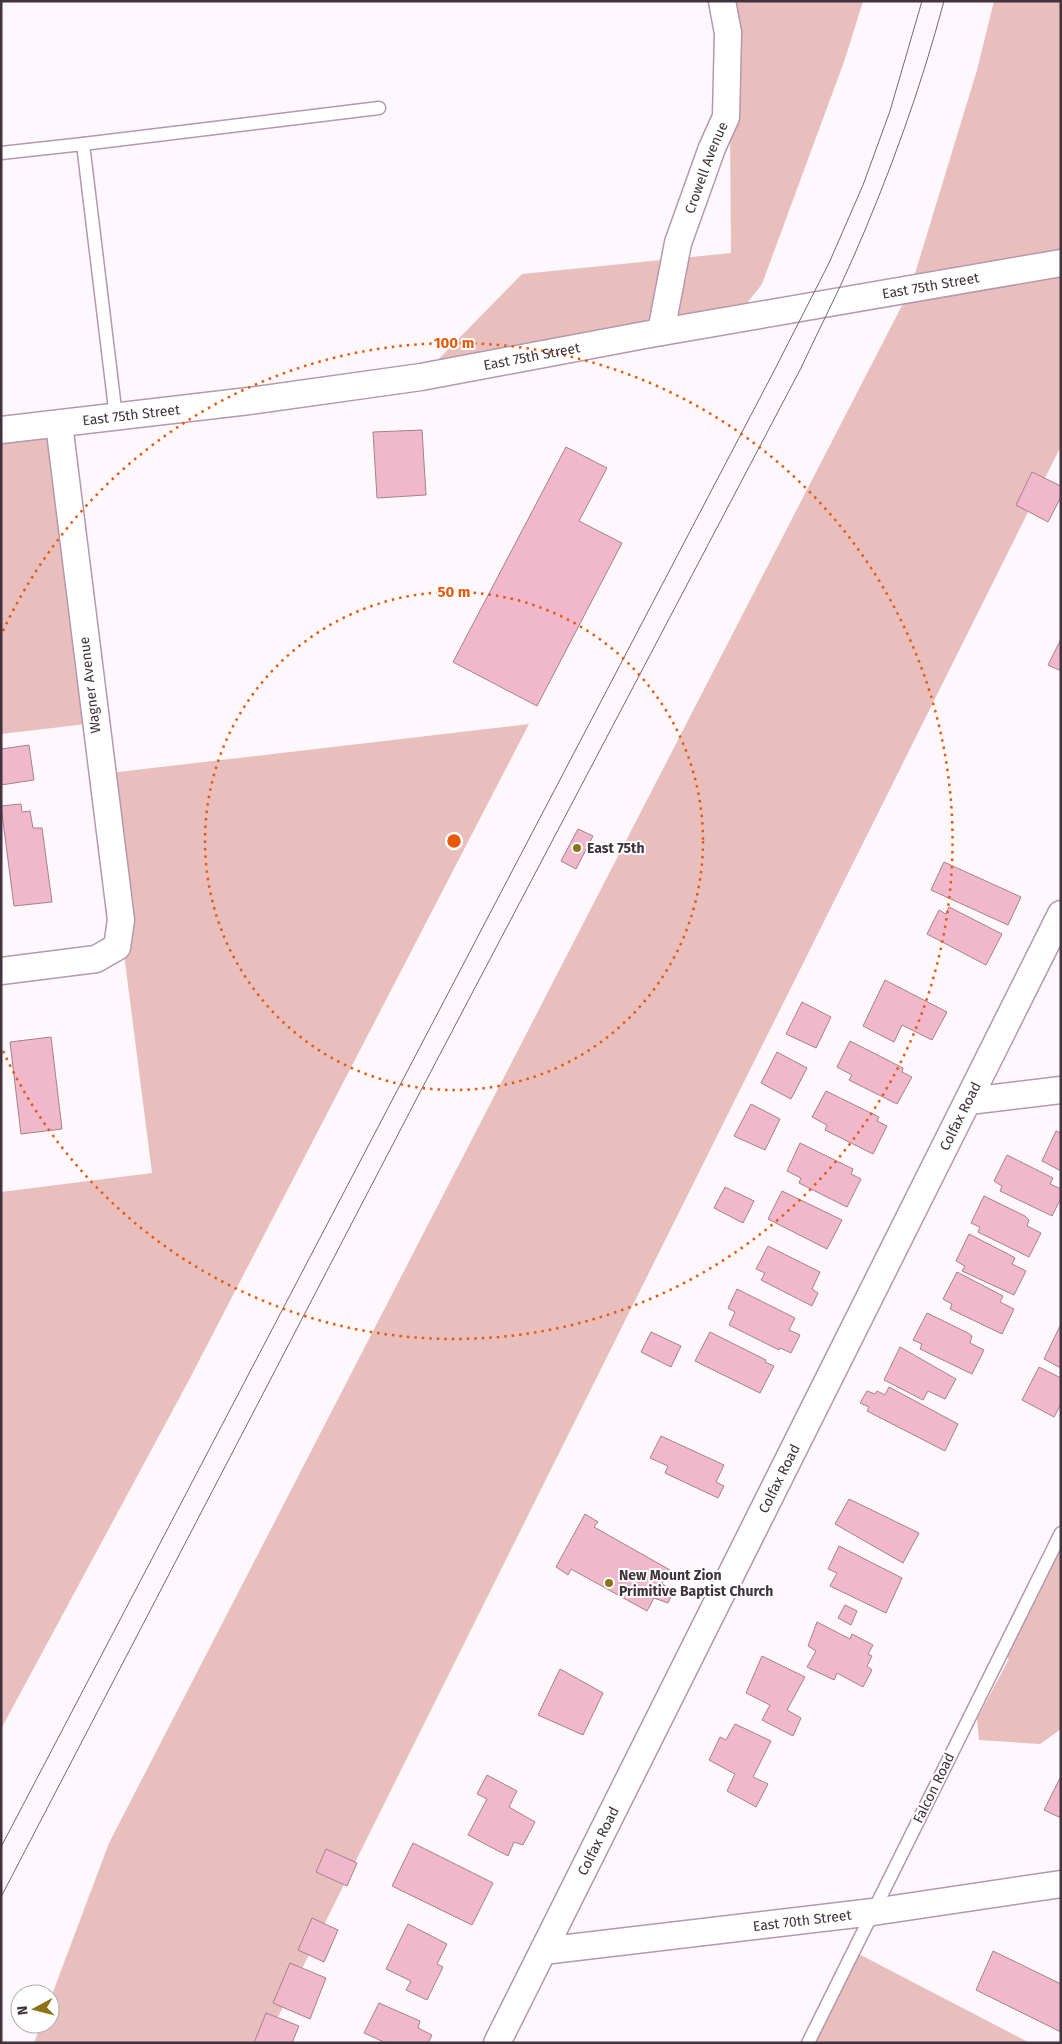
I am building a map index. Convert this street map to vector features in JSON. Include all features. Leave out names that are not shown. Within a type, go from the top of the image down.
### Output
[{"type":"street","name":"Crowell Avenue","points":[[661,332],[678,243],[712,148],[726,117],[728,33],[722,1]]},
{"type":"street","name":"East 75th Street","points":[[1,430],[249,401],[411,378],[661,332],[1061,263]]},
{"type":"street","name":"Wagner Avenue","points":[[1,971],[96,958],[117,947],[121,920],[59,424]]},
{"type":"street","name":"Colfax Road","points":[[497,2043],[1061,914]]},
{"type":"street","points":[[969,1101],[1061,1090]]},
{"type":"street","name":"East 70th Street","points":[[543,1950],[873,1912],[1061,1884]]},
{"type":"lane","points":[[1,153],[379,108]]},
{"type":"lane","points":[[83,144],[116,417]]},
{"type":"lane","name":"Falcon Road","points":[[808,2043],[1061,1533]]},
{"type":"shaded area","points":[[729,1],[863,1],[845,59],[762,284],[733,321],[421,377],[522,274],[731,253]]},
{"type":"shaded area","points":[[994,1],[1061,1],[1061,446],[265,2043],[34,2043],[37,2034],[60,2034],[60,1984],[56,1984],[109,1843],[910,290],[977,70]]},
{"type":"shaded area","points":[[59,424],[95,723],[1,734],[1,430]]},
{"type":"shaded area","points":[[529,724],[189,1380],[1,1729],[1,1192],[152,1173],[101,774]]},
{"type":"shaded area","points":[[1061,1533],[1061,1729],[1040,1744],[979,1740],[977,1719],[1009,1659],[1000,1654]]},
{"type":"shaded area","points":[[853,1951],[1030,2043],[808,2043]]},
{"type":"building","points":[[422,430],[426,495],[377,498],[373,432]]},
{"type":"building","points":[[566,447],[607,468],[579,521],[622,543],[537,706],[453,662]]},
{"type":"building","points":[[1032,472],[1061,486],[1061,497],[1048,522],[1016,505]]},
{"type":"building","points":[[1061,639],[1061,671],[1048,665]]},
{"type":"building","points":[[29,745],[34,780],[1,785],[1,749]]},
{"type":"building","points":[[21,804],[22,812],[30,811],[33,828],[42,828],[52,902],[14,906],[1,806]]},
{"type":"building","name":"East 75th","points":[[578,829],[593,836],[576,869],[561,861]]},
{"type":"building","points":[[944,862],[1021,897],[1008,925],[931,890]]},
{"type":"building","points":[[949,907],[1002,934],[986,965],[927,934],[939,910],[946,914]]},
{"type":"building","points":[[885,980],[947,1012],[932,1040],[902,1025],[894,1042],[863,1026]]},
{"type":"building","points":[[802,1002],[831,1017],[816,1048],[786,1034]]},
{"type":"building","points":[[51,1037],[62,1129],[21,1134],[10,1042]]},
{"type":"building","points":[[850,1041],[903,1068],[902,1072],[912,1077],[897,1104],[849,1080],[852,1075],[837,1067]]},
{"type":"building","points":[[777,1052],[807,1068],[791,1099],[761,1083]]},
{"type":"building","points":[[826,1091],[879,1117],[877,1121],[887,1126],[873,1154],[825,1130],[827,1125],[812,1117]]},
{"type":"building","points":[[751,1104],[780,1119],[765,1150],[734,1136]]},
{"type":"building","points":[[1056,1131],[1061,1133],[1061,1171],[1042,1161]]},
{"type":"building","points":[[800,1143],[853,1169],[851,1174],[861,1179],[847,1207],[799,1183],[801,1178],[787,1171]]},
{"type":"building","points":[[1007,1155],[1053,1178],[1050,1184],[1061,1189],[1061,1198],[1052,1216],[1000,1191],[1002,1186],[994,1181]]},
{"type":"building","points":[[725,1187],[754,1201],[743,1223],[714,1208]]},
{"type":"building","points":[[782,1191],[842,1220],[827,1249],[768,1219]]},
{"type":"building","points":[[984,1196],[1025,1216],[1029,1220],[1027,1226],[1041,1233],[1029,1257],[978,1232],[980,1227],[971,1223]]},
{"type":"building","points":[[969,1234],[1015,1258],[1012,1264],[1026,1271],[1014,1295],[962,1271],[965,1266],[956,1261]]},
{"type":"building","points":[[768,1246],[820,1272],[812,1289],[818,1293],[812,1306],[761,1280],[765,1273],[756,1269]]},
{"type":"building","points":[[957,1272],[1003,1296],[1000,1302],[1014,1309],[1002,1334],[950,1309],[952,1304],[943,1299]]},
{"type":"building","points":[[737,1289],[795,1318],[789,1330],[800,1335],[791,1353],[780,1348],[779,1350],[729,1325],[735,1312],[728,1308]]},
{"type":"building","points":[[927,1313],[968,1333],[972,1336],[970,1343],[984,1350],[972,1374],[920,1349],[922,1344],[913,1340]]},
{"type":"building","points":[[1061,1326],[1061,1368],[1044,1359]]},
{"type":"building","points":[[651,1332],[681,1346],[671,1367],[641,1352]]},
{"type":"building","points":[[710,1332],[766,1360],[765,1362],[774,1366],[760,1393],[695,1361]]},
{"type":"building","points":[[900,1347],[956,1379],[945,1399],[928,1391],[923,1400],[884,1380]]},
{"type":"building","points":[[1039,1367],[1061,1378],[1061,1404],[1054,1417],[1022,1400]]},
{"type":"building","points":[[889,1387],[958,1424],[945,1451],[867,1411],[869,1407],[860,1403],[867,1391],[875,1394],[877,1391],[885,1395]]},
{"type":"building","points":[[661,1436],[724,1465],[716,1482],[724,1486],[718,1498],[665,1473],[668,1466],[650,1458]]},
{"type":"building","points":[[849,1499],[919,1533],[903,1563],[835,1524]]},
{"type":"building","points":[[585,1514],[598,1522],[594,1527],[670,1570],[662,1583],[673,1593],[668,1603],[654,1598],[647,1611],[571,1569],[568,1575],[556,1567]]},
{"type":"building","points":[[839,1546],[902,1578],[886,1613],[830,1586],[837,1573],[828,1569]]},
{"type":"building","points":[[845,1605],[857,1611],[851,1625],[838,1618]]},
{"type":"building","points":[[817,1622],[850,1639],[852,1634],[873,1645],[868,1654],[872,1656],[867,1666],[872,1670],[863,1687],[837,1673],[834,1680],[807,1667],[816,1651],[808,1646]]},
{"type":"building","points":[[762,1656],[805,1677],[787,1710],[801,1718],[793,1736],[762,1720],[770,1705],[746,1693]]},
{"type":"building","points":[[560,1669],[603,1693],[583,1735],[538,1715]]},
{"type":"building","points":[[735,1724],[771,1741],[753,1777],[768,1784],[756,1807],[727,1791],[735,1774],[709,1760],[720,1737],[726,1740]]},
{"type":"building","points":[[487,1775],[517,1791],[509,1807],[535,1822],[523,1845],[514,1842],[508,1856],[468,1835],[487,1799],[477,1794]]},
{"type":"building","points":[[1061,1776],[1061,1818],[1044,1810]]},
{"type":"building","points":[[413,1843],[493,1883],[472,1925],[392,1886]]},
{"type":"building","points":[[326,1849],[357,1863],[347,1886],[316,1872]]},
{"type":"building","points":[[312,1918],[338,1930],[324,1962],[298,1950]]},
{"type":"building","points":[[408,1924],[447,1944],[437,1964],[443,1967],[427,2000],[406,1990],[411,1981],[386,1969]]},
{"type":"building","points":[[993,1951],[1061,1984],[1061,2032],[976,1990]]},
{"type":"building","points":[[290,1963],[326,1978],[310,2019],[273,2003]]},
{"type":"building","points":[[379,2003],[420,2021],[418,2028],[432,2035],[428,2043],[386,2043],[364,2033]]},
{"type":"building","points":[[266,2013],[299,2026],[292,2043],[254,2043]]},
{"type":"tram line","points":[[1,1847],[829,263],[863,185],[890,111],[922,1]]},
{"type":"tram line","points":[[1,1897],[418,1096],[801,368],[847,272],[879,195],[915,99],[944,1]]},
{"type":"place","name":"East 75th","points":[[577,848]]},
{"type":"place","name":"New Mount Zion Primitive Baptist Church","points":[[609,1583]]}]
